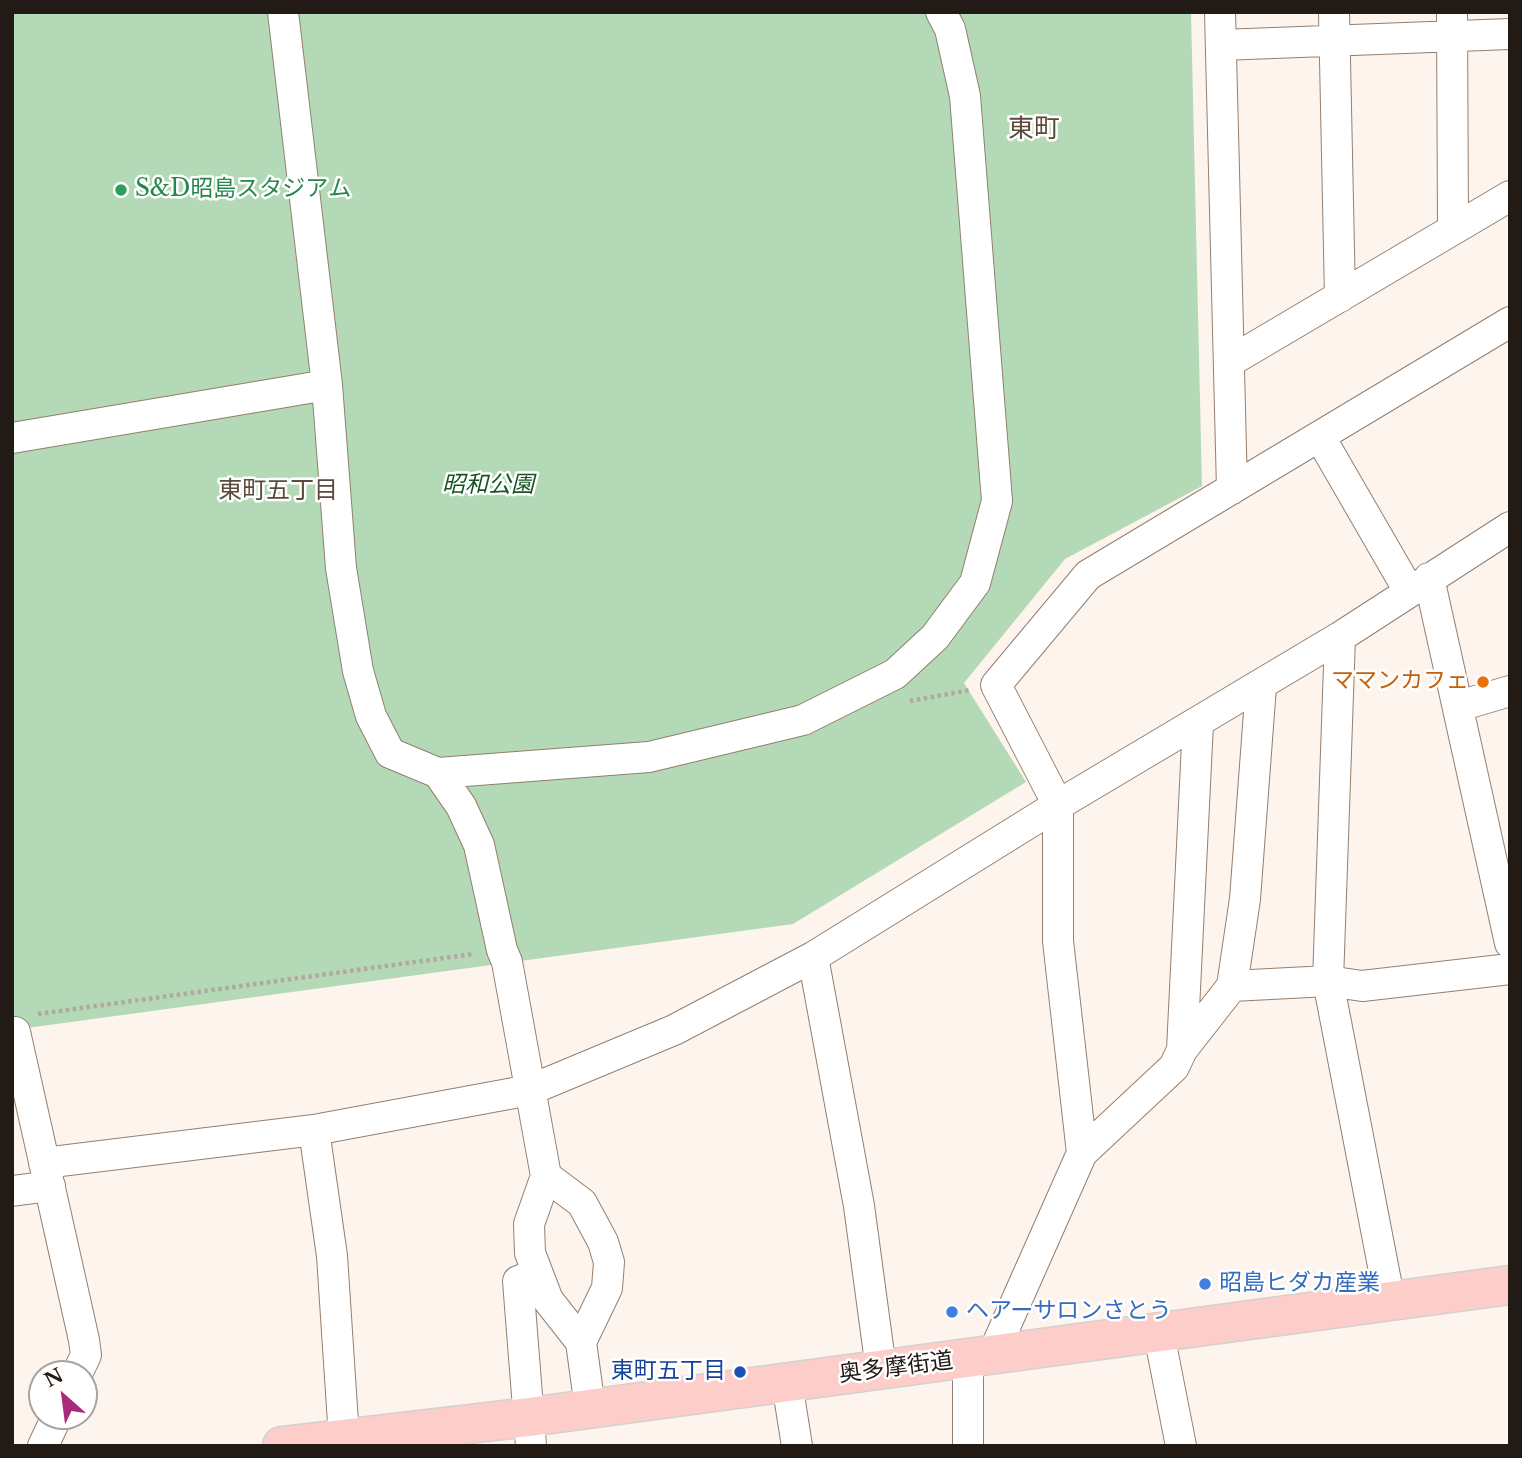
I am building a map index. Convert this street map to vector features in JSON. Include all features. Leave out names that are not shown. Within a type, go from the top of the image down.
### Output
[{"type":"main road","name":"奥多摩街道","points":[[282,1446],[345,1438],[415,1438],[530,1431],[590,1408],[1510,1285]]},
{"type":"street","points":[[283,12],[327,385],[341,568],[358,671],[368,705],[390,752],[438,773],[649,757],[803,720],[895,674],[935,637],[975,583],[997,501],[965,96],[950,29],[941,12]]},
{"type":"street","points":[[1220,12],[1232,489]]},
{"type":"street","points":[[1221,45],[1334,27],[1452,24],[1510,34]]},
{"type":"street","points":[[1452,24],[1453,228]]},
{"type":"street","points":[[1334,27],[1340,297]]},
{"type":"street","points":[[1229,362],[1510,196]]},
{"type":"street","points":[[1082,1153],[1058,941],[1058,805],[996,685],[1088,575],[1510,322]]},
{"type":"street","points":[[12,438],[327,385]]},
{"type":"street","points":[[1320,437],[1419,584],[1459,706],[1510,943]]},
{"type":"street","points":[[12,1191],[47,1174],[314,1130],[530,1090],[674,1030],[813,957],[1058,805],[1340,638],[1510,527]]},
{"type":"street","points":[[1340,638],[1328,981],[1390,1302]]},
{"type":"street","points":[[968,1446],[980,1357],[1082,1153],[1174,1067],[1182,1049],[1232,986],[1245,898],[1261,686]]},
{"type":"street","points":[[1459,706],[1510,691]]},
{"type":"street","points":[[1182,1049],[1198,723]]},
{"type":"street","points":[[438,773],[461,806],[479,845],[505,956],[546,1176],[529,1224],[530,1253],[548,1300],[581,1342],[590,1408]]},
{"type":"street","points":[[813,957],[859,1206],[881,1369]]},
{"type":"street","points":[[1232,986],[1328,981],[1362,986],[1510,968]]},
{"type":"street","points":[[21,1024],[47,1174],[85,1348],[84,1360]]},
{"type":"street","points":[[314,1130],[332,1256],[345,1438]]},
{"type":"street","points":[[546,1176],[582,1203],[603,1242],[609,1262],[607,1288],[581,1342]]},
{"type":"street","points":[[530,1431],[517,1280],[537,1274]]},
{"type":"street","points":[[1159,1334],[1181,1446]]},
{"type":"street","points":[[787,1383],[797,1446]]},
{"type":"street","points":[[43,1446],[50,1430]]},
{"type":"path","points":[[21,1024],[505,956]]},
{"type":"green space","name":"昭和公園","points":[[12,12],[1191,12],[1202,486],[1065,559],[964,683],[1026,782],[793,924],[12,1030]]},
{"type":"place","name":"S&D昭島スタジアム","points":[[121,190]]},
{"type":"place","name":"ママンカフェ","points":[[1483,682]]},
{"type":"place","name":"昭島ヒダカ産業","points":[[1205,1284]]},
{"type":"place","name":"ヘアーサロンさとう","points":[[952,1312]]},
{"type":"place","name":"東町五丁目","points":[[740,1372]]},
{"type":"district","name":"東町","points":[[1034,130]]},
{"type":"district","name":"東町五丁目","points":[[278,491]]}]
